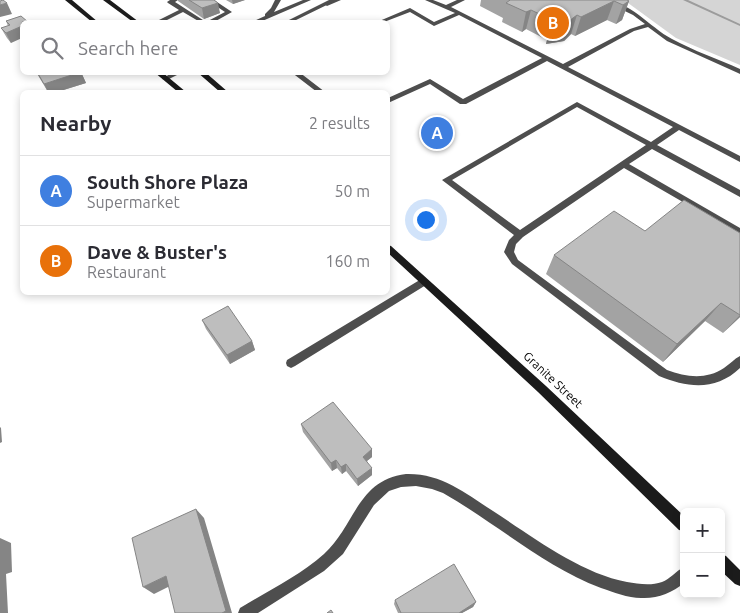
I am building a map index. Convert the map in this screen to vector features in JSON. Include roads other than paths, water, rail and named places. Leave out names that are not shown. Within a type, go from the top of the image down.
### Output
[{"type":"main road","points":[[68,0],[93,20]]},
{"type":"main road","points":[[106,0],[133,20]]},
{"type":"main road","points":[[160,75],[179,90]]},
{"type":"main road","points":[[204,75],[222,90]]},
{"type":"main road","name":"Granite Street","points":[[390,252],[542,389],[680,521]]},
{"type":"main road","points":[[725,565],[740,579]]},
{"type":"street","points":[[210,0],[229,12],[214,20]]},
{"type":"street","points":[[260,20],[274,9],[278,0]]},
{"type":"street","points":[[263,20],[308,0]]},
{"type":"street","points":[[316,0],[327,4]]},
{"type":"street","points":[[292,20],[336,0]]},
{"type":"street","points":[[428,0],[459,13],[740,159]]},
{"type":"street","points":[[446,7],[462,0]]},
{"type":"street","points":[[605,0],[628,10],[675,43],[740,72]]},
{"type":"street","points":[[171,1],[200,20]]},
{"type":"street","points":[[163,20],[183,10]]},
{"type":"street","points":[[385,20],[410,10],[434,24],[459,13]]},
{"type":"street","points":[[562,67],[634,29],[649,25]]},
{"type":"street","points":[[390,100],[430,81],[463,102],[546,58]]},
{"type":"street","points":[[165,79],[174,75]]},
{"type":"street","points":[[298,75],[318,90]]},
{"type":"street","points":[[520,234],[446,180],[577,104],[740,194]]},
{"type":"street","points":[[678,127],[520,234],[510,248],[513,260],[663,374],[692,382],[712,380],[729,372],[740,361]]},
{"type":"street","points":[[623,164],[740,232]]},
{"type":"street","points":[[291,363],[423,282]]},
{"type":"street","points":[[245,613],[326,562],[337,551],[369,501],[382,487],[410,480],[438,485],[450,490],[563,562],[610,585],[647,591],[661,589],[680,577]]},
{"type":"waterway","points":[[685,0],[740,25]]},
{"type":"place","name":"Dave & Buster's","points":[[553,23]]},
{"type":"place","name":"South Shore Plaza","points":[[437,133]]}]
